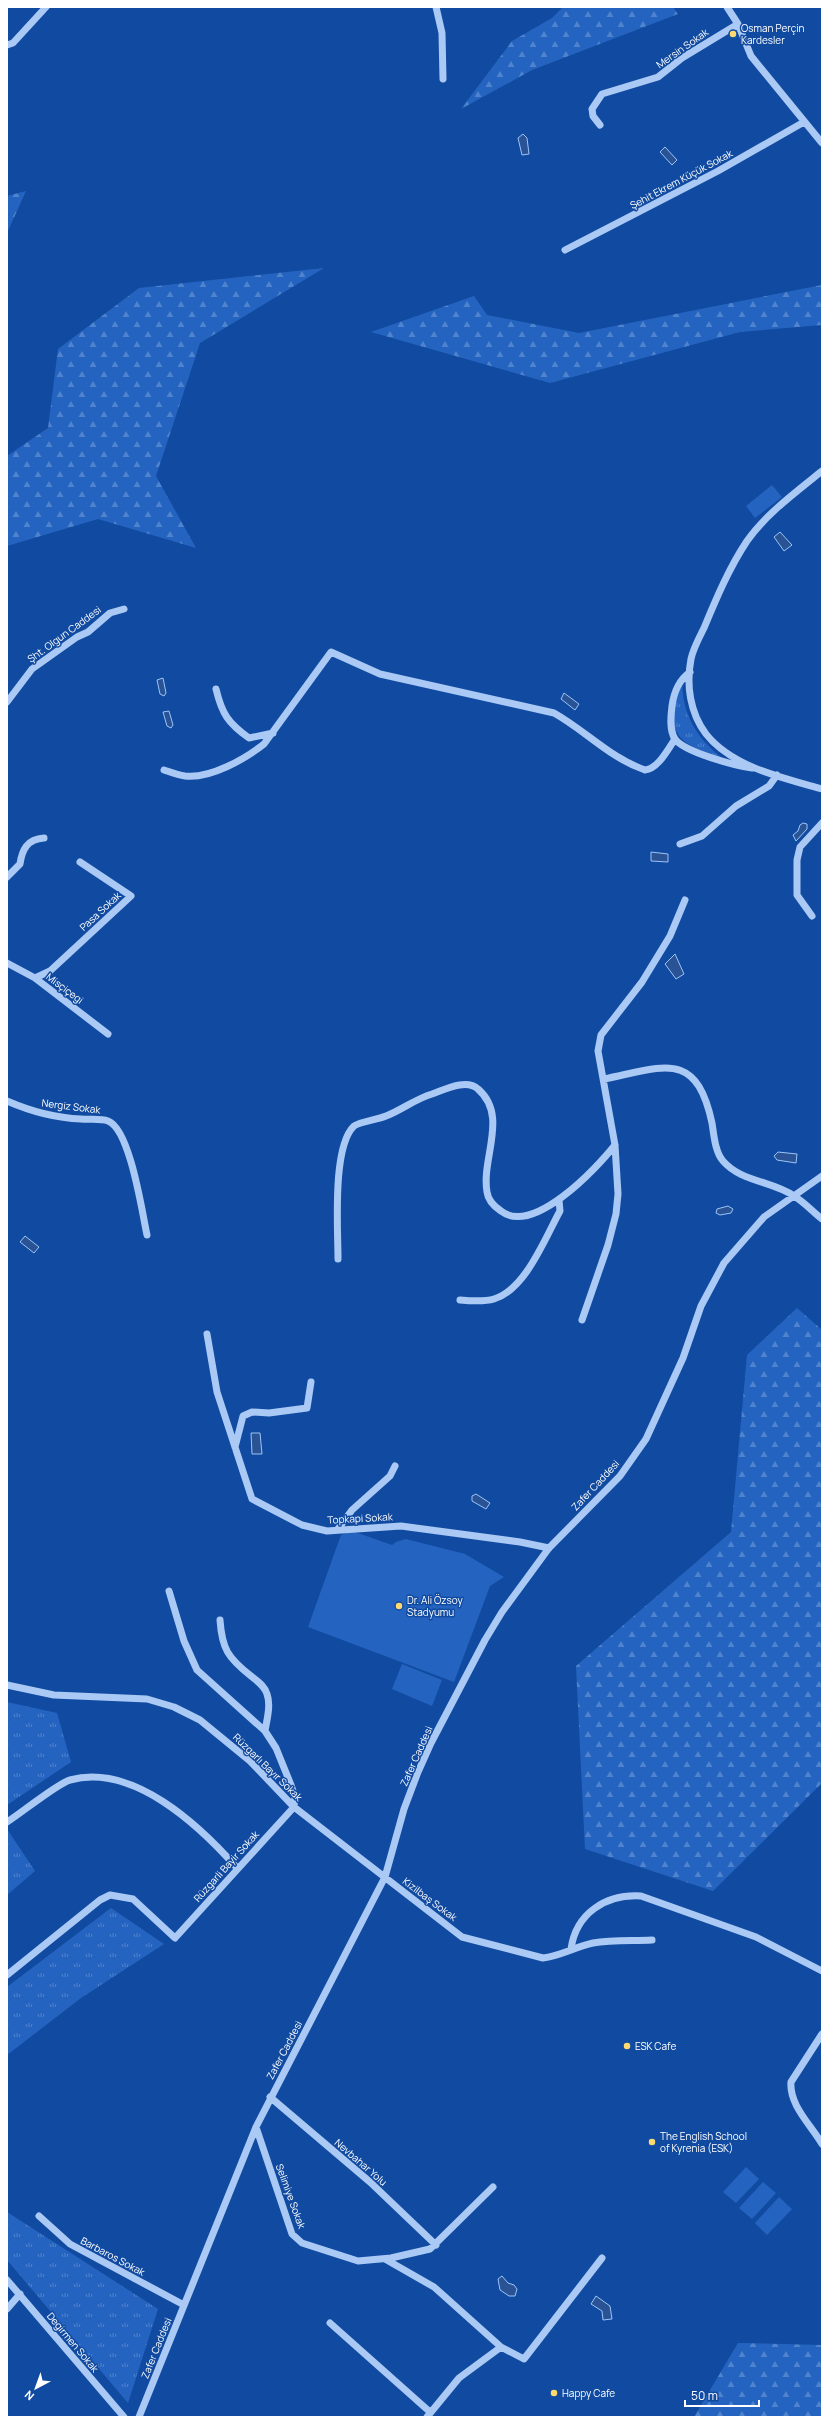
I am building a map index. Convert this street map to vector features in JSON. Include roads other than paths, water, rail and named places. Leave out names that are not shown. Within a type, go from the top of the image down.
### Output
[{"type":"street","points":[[7,45],[13,43],[46,7]]},
{"type":"street","points":[[436,7],[442,33],[443,79]]},
{"type":"street","points":[[727,7],[738,24],[751,56],[822,142]]},
{"type":"street","name":"Mersin Sokak","points":[[600,125],[593,116],[592,109],[602,94],[610,90],[635,85],[658,77],[682,58],[738,24]]},
{"type":"street","name":"Şehit Ekrem Küçük Sokak","points":[[565,250],[718,171],[804,122]]},
{"type":"street","points":[[822,471],[767,518],[747,542],[712,608],[691,659],[690,672],[690,700],[700,725],[725,752],[758,768],[822,789]]},
{"type":"street","name":"Şht. Olgun Caddesi","points":[[7,702],[32,669],[78,637],[88,632],[110,613],[124,609]]},
{"type":"street","points":[[164,770],[185,776],[202,774],[226,767],[251,754],[264,744],[273,733],[331,652],[380,674],[554,713],[573,724],[617,758],[645,770],[650,770],[655,766],[675,739]]},
{"type":"street","points":[[690,672],[680,680],[673,702],[670,722],[675,739],[685,746],[706,756],[737,766],[758,768]]},
{"type":"street","points":[[216,689],[220,709],[236,729],[249,738],[273,733]]},
{"type":"street","points":[[680,844],[702,836],[736,806],[769,786],[777,775]]},
{"type":"street","points":[[812,916],[797,896],[797,860],[800,847],[822,823]]},
{"type":"street","points":[[7,877],[20,864],[22,852],[29,842],[44,838]]},
{"type":"street","name":"Pasa Sokak","points":[[35,978],[50,971],[131,896],[80,862]]},
{"type":"street","points":[[582,1320],[616,1214],[619,1176],[604,1079],[598,1052],[601,1035],[642,982],[670,936],[685,900]]},
{"type":"street","name":"Misçiçegi","points":[[7,963],[35,978],[108,1034]]},
{"type":"street","points":[[604,1079],[658,1068],[680,1069],[692,1076],[700,1086],[710,1115],[718,1150],[723,1161],[733,1169],[752,1179],[793,1195],[822,1219]]},
{"type":"street","points":[[338,1259],[339,1176],[342,1152],[349,1132],[356,1125],[386,1116],[426,1095],[464,1084],[476,1087],[490,1105],[493,1119],[486,1182],[487,1194],[494,1206],[510,1216],[521,1218],[559,1200],[600,1164],[615,1146]]},
{"type":"street","name":"Nergiz Sokak","points":[[7,1101],[32,1111],[61,1117],[108,1121],[115,1126],[124,1141],[136,1177],[147,1234]]},
{"type":"street","name":"Zafer Caddesi","points":[[139,2417],[256,2127],[270,2097],[385,1877],[404,1809],[431,1743],[485,1640],[502,1612],[549,1548],[620,1476],[646,1439],[683,1358],[701,1306],[724,1263],[764,1217],[793,1195],[822,1176]]},
{"type":"street","points":[[460,1300],[493,1299],[511,1290],[524,1277],[560,1211],[559,1200]]},
{"type":"street","name":"Topkapi Sokak","points":[[207,1334],[217,1392],[252,1499],[302,1525],[327,1530],[402,1526],[513,1540],[549,1548]]},
{"type":"street","points":[[235,1448],[244,1416],[252,1412],[269,1413],[307,1408],[311,1382]]},
{"type":"street","points":[[338,1529],[352,1510],[390,1476],[395,1466]]},
{"type":"street","points":[[169,1591],[184,1641],[197,1670],[265,1731],[276,1748],[291,1785],[295,1797],[294,1807]]},
{"type":"street","points":[[220,1620],[222,1638],[233,1661],[261,1684],[267,1693],[269,1702],[265,1731]]},
{"type":"street","name":"Rüzgarlı Bayır Sokak","points":[[7,1685],[54,1695],[147,1699],[174,1707],[200,1720],[250,1761],[294,1807],[385,1877]]},
{"type":"street","points":[[7,1822],[68,1780],[101,1777],[138,1788],[160,1799],[182,1814],[237,1868]]},
{"type":"street","name":"Rüzgarli Bayir Sokak","points":[[7,1975],[100,1900],[110,1895],[133,1899],[175,1938],[294,1807]]},
{"type":"street","name":"Kizilbaş Sokak","points":[[385,1877],[462,1937],[543,1958],[556,1956],[571,1949]]},
{"type":"street","points":[[652,1940],[594,1943],[571,1949],[573,1935],[580,1921],[591,1909],[608,1900],[627,1895],[641,1896],[756,1938],[822,1971]]},
{"type":"street","points":[[822,2034],[791,2082],[790,2091],[794,2100],[822,2144]]},
{"type":"street","name":"Nevbahar Yolu","points":[[270,2097],[370,2182],[436,2245]]},
{"type":"street","name":"Selimiye Sokak","points":[[256,2127],[292,2234],[302,2243],[358,2261],[430,2249],[436,2245],[493,2187]]},
{"type":"street","name":"Barbaros Sokak","points":[[39,2216],[70,2244],[184,2305]]},
{"type":"street","points":[[383,2258],[405,2269],[434,2287],[501,2347],[524,2358],[602,2258]]},
{"type":"street","name":"Degirmen Sokak","points":[[7,2280],[124,2417]]},
{"type":"street","points":[[7,2309],[20,2294]]},
{"type":"street","points":[[330,2323],[428,2415],[459,2378],[501,2347]]},
{"type":"place","name":"Osman Perçin Kardesler","points":[[733,34]]},
{"type":"place","name":"Dr. Ali Özsoy Stadyumu","points":[[399,1606]]},
{"type":"place","name":"ESK Cafe","points":[[627,2046]]},
{"type":"place","name":"The English School of Kyrenia (ESK)","points":[[652,2142]]},
{"type":"place","name":"Happy Cafe","points":[[554,2393]]}]
